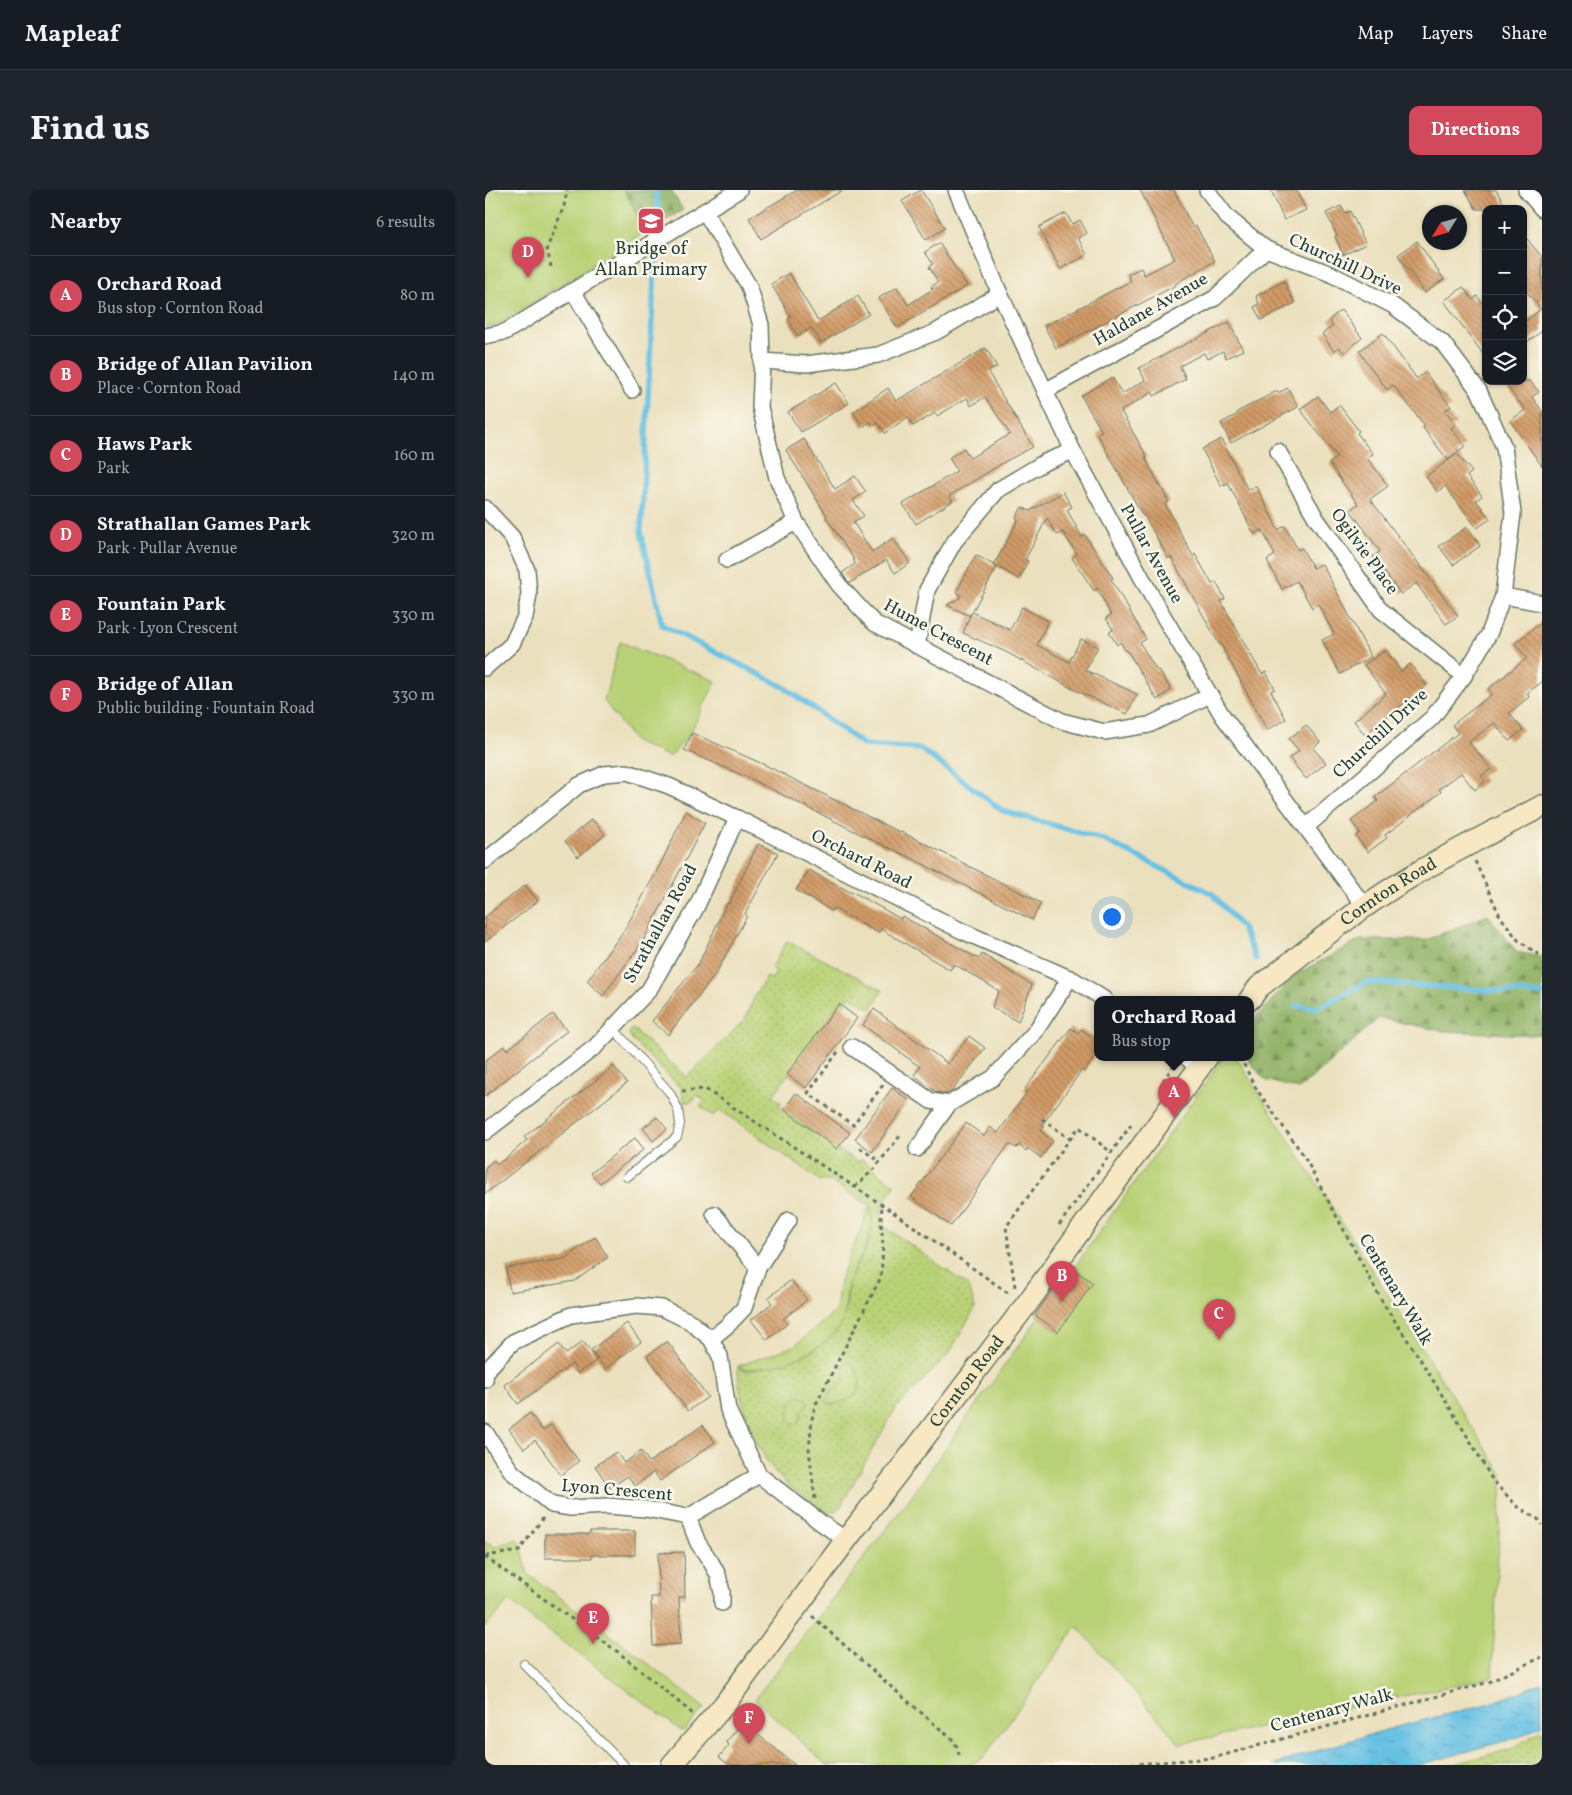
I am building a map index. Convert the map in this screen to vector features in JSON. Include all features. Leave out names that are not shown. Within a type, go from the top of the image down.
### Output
[{"type":"main road","name":"Cornton Road","points":[[1252,996],[1259,987],[1365,907],[1407,879],[1542,806]]},
{"type":"main road","name":"Cornton Road","points":[[672,1765],[724,1705],[1022,1303],[1128,1166],[1197,1061]]},
{"type":"street","points":[[485,336],[505,332],[739,190]]},
{"type":"street","name":"Pullar Avenue","points":[[956,190],[1000,294],[1073,451],[1155,602],[1222,714],[1365,907]]},
{"type":"street","name":"Churchill Drive","points":[[1207,190],[1227,216],[1266,249],[1331,274],[1392,305],[1443,342],[1479,391],[1504,447],[1513,512],[1503,596],[1489,634],[1464,676],[1432,718],[1307,827]]},
{"type":"street","points":[[1526,190],[1542,209]]},
{"type":"street","name":"Hume Crescent","points":[[705,212],[749,286],[761,325],[760,407],[777,478],[796,522],[839,585],[875,623],[1062,721],[1104,732],[1149,725],[1210,695]]},
{"type":"street","name":"Haldane Avenue","points":[[1045,391],[1215,298],[1266,249]]},
{"type":"street","points":[[573,291],[632,390]]},
{"type":"street","points":[[762,361],[806,364],[879,355],[936,332],[1000,294]]},
{"type":"street","points":[[917,646],[927,590],[954,542],[999,490],[1045,462],[1073,451]]},
{"type":"street","name":"Ogilvie Place","points":[[1278,452],[1316,518],[1381,610],[1464,676]]},
{"type":"street","points":[[485,508],[512,537],[527,570],[529,594],[525,617],[512,644],[485,668]]},
{"type":"street","points":[[727,560],[796,522]]},
{"type":"street","points":[[1503,596],[1542,603]]},
{"type":"street","name":"Orchard Road","points":[[485,862],[579,785],[604,774],[627,772],[669,786],[737,818],[962,930],[1070,978],[1099,996]]},
{"type":"street","name":"Strathallan Road","points":[[485,1132],[595,1047],[649,990],[696,908],[737,818]]},
{"type":"street","points":[[917,1149],[949,1104],[993,1078],[1035,1032],[1070,978]]},
{"type":"street","points":[[847,1047],[931,1101],[949,1104]]},
{"type":"street","points":[[714,1214],[758,1268]]},
{"type":"street","points":[[711,1338],[728,1325],[744,1308],[758,1268],[789,1220]]},
{"type":"street","points":[[485,1380],[486,1371],[513,1342],[571,1315],[636,1306],[662,1308],[689,1321],[711,1338],[719,1356],[728,1410],[759,1475],[846,1540]]},
{"type":"street","name":"Lyon Crescent","points":[[485,1432],[512,1472],[552,1505],[571,1508],[607,1506],[646,1509],[688,1518],[759,1475]]},
{"type":"street","name":"Lyon Crescent","points":[[688,1518],[697,1543],[718,1575],[722,1592],[722,1603]]},
{"type":"lane","points":[[613,1028],[670,1093],[678,1109],[680,1124],[677,1138],[627,1177]]},
{"type":"lane","points":[[523,1664],[625,1765]]},
{"type":"path","points":[[551,266],[547,248],[564,206],[567,190]]},
{"type":"path","points":[[1467,845],[1500,916],[1518,940],[1542,957]]},
{"type":"path","points":[[847,1047],[808,1093],[853,1125],[886,1080]]},
{"type":"path","name":"Centenary Walk","points":[[1242,1061],[1257,1090],[1304,1156],[1383,1303],[1420,1359],[1493,1481],[1517,1506],[1539,1520],[1542,1525]]},
{"type":"path","points":[[670,1093],[705,1089],[883,1205],[1022,1303]]},
{"type":"path","points":[[1041,1118],[1070,1139]]},
{"type":"path","points":[[1022,1303],[1006,1227],[1079,1127],[1128,1166]]},
{"type":"path","points":[[855,1187],[874,1169],[900,1136]]},
{"type":"path","points":[[860,1148],[879,1161]]},
{"type":"path","points":[[820,1522],[809,1449],[812,1419],[815,1406],[881,1277],[883,1246],[881,1221],[883,1205]]},
{"type":"path","points":[[485,1557],[519,1551],[552,1505]]},
{"type":"path","points":[[485,1557],[618,1652],[707,1726]]},
{"type":"path","points":[[798,1604],[889,1686],[952,1739],[957,1747],[960,1758]]},
{"type":"path","name":"Centenary Walk","points":[[1123,1765],[1213,1758],[1489,1682],[1542,1658]]},
{"type":"green space","points":[[485,190],[624,190],[645,232],[497,325],[485,327]]},
{"type":"green space","name":"Bridge of Allan Primary","points":[[624,190],[671,190],[683,210],[645,232]]},
{"type":"green space","points":[[620,642],[716,681],[689,735],[670,757],[635,742],[604,701]]},
{"type":"green space","points":[[1488,915],[1517,952],[1542,957],[1542,1034],[1442,1031],[1379,1018],[1299,1089],[1265,1080],[1249,1061],[1254,1061],[1254,1020],[1296,974],[1360,940],[1426,940]]},
{"type":"green space","points":[[787,941],[883,990],[871,1009],[850,996],[842,1007],[838,1004],[773,1096],[781,1102],[779,1107],[837,1149],[858,1162],[861,1159],[895,1185],[882,1205],[881,1224],[969,1286],[975,1308],[948,1355],[895,1409],[840,1507],[833,1512],[821,1509],[789,1486],[769,1464],[754,1438],[744,1409],[738,1366],[743,1370],[751,1370],[795,1359],[814,1350],[825,1341],[846,1309],[849,1280],[869,1241],[873,1219],[870,1206],[830,1181],[821,1181],[720,1110],[713,1116],[700,1106],[705,1101],[697,1095],[692,1101],[685,1103],[681,1086],[632,1040],[629,1033],[632,1028],[687,1077],[745,1019],[756,993],[767,977],[772,979],[776,972],[772,967]]},
{"type":"green space","points":[[1221,1061],[1239,1061],[1502,1474],[1492,1677],[1180,1744],[1077,1626],[984,1757],[970,1765],[826,1765],[755,1699],[910,1498]]},
{"type":"green space","points":[[870,1206],[872,1225],[870,1234],[850,1278],[847,1288],[845,1314],[838,1329],[821,1345],[800,1357],[767,1367],[745,1369],[738,1366],[794,1346],[836,1311],[840,1279]]},
{"type":"green space","points":[[849,1360],[859,1378],[858,1390],[850,1399],[834,1404],[826,1403],[831,1393],[845,1381],[844,1365]]},
{"type":"green space","points":[[799,1396],[806,1398],[809,1403],[802,1411],[798,1423],[794,1424],[789,1421],[789,1410],[793,1401]]},
{"type":"green space","points":[[517,1539],[521,1545],[528,1574],[644,1660],[704,1708],[683,1732],[509,1601],[485,1627],[485,1540],[494,1547]]},
{"type":"green space","points":[[1542,1730],[1542,1765],[1450,1765],[1511,1749]]},
{"type":"water","points":[[1542,1682],[1542,1725],[1519,1737],[1419,1765],[1272,1765],[1338,1744],[1492,1702]]},
{"type":"building","points":[[797,190],[843,190],[761,239],[749,218]]},
{"type":"building","points":[[921,190],[945,228],[926,240],[902,201]]},
{"type":"building","points":[[1140,190],[1174,190],[1193,228],[1196,226],[1215,261],[1176,285],[1056,348],[1044,326],[1131,281],[1128,274],[1141,268],[1144,275],[1175,259]]},
{"type":"building","points":[[1271,190],[1296,190],[1306,210],[1284,220]]},
{"type":"building","points":[[1465,190],[1496,190],[1505,205],[1482,205],[1482,209],[1476,209]]},
{"type":"building","points":[[1341,206],[1345,213],[1350,211],[1366,244],[1343,255],[1335,236],[1337,235],[1326,213]]},
{"type":"building","points":[[1066,213],[1072,224],[1080,220],[1087,233],[1078,238],[1087,255],[1060,269],[1039,227]]},
{"type":"building","points":[[1527,239],[1542,257],[1542,331],[1527,342],[1527,320],[1541,309],[1527,292]]},
{"type":"building","points":[[1417,241],[1444,279],[1425,293],[1398,255]]},
{"type":"building","points":[[939,243],[967,286],[897,328],[879,298],[897,287],[908,305],[933,289],[931,287],[938,282],[929,267],[933,264],[925,252]]},
{"type":"building","points":[[789,273],[818,321],[858,296],[869,314],[821,343],[811,328],[798,336],[788,319],[791,317],[771,284]]},
{"type":"building","points":[[1284,281],[1295,303],[1261,320],[1254,307],[1259,304],[1256,296]]},
{"type":"building","points":[[1463,287],[1473,300],[1477,296],[1482,303],[1482,353],[1444,301]]},
{"type":"building","points":[[1341,310],[1362,338],[1344,353],[1339,347],[1334,351],[1322,334],[1333,326],[1329,320]]},
{"type":"building","points":[[1229,322],[1243,350],[1226,358],[1223,351],[1207,359],[1204,353],[1180,366],[1186,379],[1154,396],[1152,392],[1121,411],[1147,457],[1145,458],[1169,502],[1165,504],[1193,556],[1195,554],[1212,584],[1216,582],[1225,599],[1221,601],[1248,650],[1262,674],[1266,672],[1275,689],[1271,691],[1286,719],[1267,730],[1171,557],[1168,558],[1097,434],[1102,431],[1081,396],[1112,377],[1122,394],[1145,380],[1139,368]]},
{"type":"building","points":[[1383,333],[1417,379],[1425,372],[1451,407],[1445,410],[1456,424],[1451,428],[1465,446],[1448,460],[1423,428],[1425,426],[1393,385],[1387,390],[1359,351]]},
{"type":"building","points":[[986,348],[997,367],[988,372],[1033,447],[1006,461],[949,496],[953,501],[916,524],[903,504],[957,471],[949,458],[964,448],[970,458],[1010,434],[985,397],[971,406],[967,398],[937,416],[935,413],[913,426],[908,417],[885,433],[878,423],[874,426],[870,422],[863,427],[853,412],[888,388],[896,401]]},
{"type":"building","points":[[1527,381],[1530,381],[1539,392],[1532,397],[1542,411],[1542,466],[1510,421],[1525,410],[1506,385],[1527,385]]},
{"type":"building","points":[[836,383],[849,403],[801,432],[788,412]]},
{"type":"building","points":[[1288,388],[1298,407],[1231,443],[1221,423],[1238,414],[1237,412],[1277,391],[1278,393]]},
{"type":"building","points":[[1318,396],[1330,412],[1339,405],[1359,431],[1357,433],[1373,454],[1367,458],[1388,486],[1370,499],[1458,616],[1446,624],[1416,583],[1401,594],[1373,557],[1380,551],[1350,510],[1358,504],[1329,463],[1337,457],[1300,409]]},
{"type":"building","points":[[804,439],[835,489],[855,476],[866,492],[853,500],[864,516],[853,522],[872,552],[893,538],[910,563],[895,573],[886,560],[850,583],[846,579],[842,573],[855,564],[853,558],[786,450]]},
{"type":"building","points":[[1221,439],[1248,490],[1256,486],[1278,530],[1285,526],[1298,550],[1302,548],[1313,568],[1322,564],[1371,657],[1340,674],[1322,640],[1334,634],[1318,604],[1312,608],[1297,581],[1282,589],[1267,560],[1275,555],[1262,530],[1254,534],[1228,483],[1221,486],[1202,449]]},
{"type":"building","points":[[1457,454],[1472,472],[1467,476],[1482,496],[1476,500],[1490,519],[1477,528],[1445,486],[1437,492],[1426,476]]},
{"type":"building","points":[[1063,492],[1072,507],[1067,510],[1082,537],[1085,535],[1113,578],[1111,579],[1146,639],[1140,643],[1171,690],[1157,700],[1127,650],[1120,642],[1117,645],[1109,632],[1113,630],[1106,618],[1111,615],[1097,588],[1094,591],[1072,558],[1077,554],[1063,532],[1057,535],[1047,518],[1025,560],[1028,561],[1019,579],[994,565],[1018,520],[1016,518],[1022,507],[1030,511]]},
{"type":"building","points":[[1467,527],[1480,546],[1453,565],[1439,546]]},
{"type":"building","points":[[976,555],[997,567],[972,612],[1010,630],[1022,607],[1048,621],[1037,645],[1069,662],[1081,639],[1098,647],[1085,670],[1137,694],[1127,714],[1075,690],[1006,652],[963,633],[970,616],[947,605],[961,597],[957,591]]},
{"type":"building","points":[[1542,622],[1542,682],[1527,693],[1529,697],[1509,713],[1523,730],[1509,741],[1494,723],[1469,742],[1491,769],[1481,776],[1485,781],[1475,790],[1461,773],[1439,789],[1441,792],[1385,835],[1387,838],[1368,852],[1356,836],[1360,833],[1351,821],[1378,801],[1375,797],[1458,733],[1452,725],[1492,694],[1488,689],[1527,658],[1515,643]]},
{"type":"building","points":[[1386,650],[1401,672],[1410,664],[1427,685],[1365,735],[1354,721],[1386,694],[1364,665]]},
{"type":"building","points":[[1306,725],[1320,742],[1313,748],[1326,763],[1306,779],[1289,758],[1299,751],[1289,739]]},
{"type":"building","points":[[692,733],[763,764],[1041,903],[1032,920],[749,778],[684,750]]},
{"type":"building","points":[[686,811],[705,823],[643,941],[603,996],[587,981],[625,929],[660,865]]},
{"type":"building","points":[[592,819],[605,835],[578,857],[565,841]]},
{"type":"building","points":[[758,844],[778,853],[715,975],[668,1035],[652,1021],[699,963],[727,903],[729,904]]},
{"type":"building","points":[[809,870],[901,919],[902,916],[979,959],[982,954],[1032,985],[1018,1022],[992,1007],[999,991],[954,964],[950,970],[881,929],[878,933],[834,908],[832,911],[796,890]]},
{"type":"building","points":[[525,885],[538,901],[485,942],[485,917]]},
{"type":"building","points":[[839,1004],[857,1018],[806,1088],[787,1074]]},
{"type":"building","points":[[874,1009],[948,1064],[969,1036],[985,1048],[952,1091],[947,1094],[936,1092],[914,1075],[920,1067],[863,1025]]},
{"type":"building","points":[[553,1014],[567,1031],[485,1096],[485,1061],[504,1046],[507,1050]]},
{"type":"building","points":[[1071,1028],[1078,1033],[1081,1029],[1094,1038],[1094,1058],[1084,1072],[1082,1070],[1042,1125],[1044,1127],[1041,1131],[1053,1141],[1041,1158],[1028,1148],[1026,1151],[1019,1145],[1016,1148],[1009,1144],[951,1226],[911,1197],[966,1123],[984,1136],[990,1127],[998,1133],[1027,1092],[1024,1090]]},
{"type":"building","points":[[614,1066],[627,1083],[485,1194],[485,1168],[494,1160],[497,1164],[505,1159],[527,1140],[524,1137]]},
{"type":"building","points":[[892,1088],[909,1100],[872,1152],[855,1139]]},
{"type":"building","points":[[796,1093],[850,1133],[837,1149],[784,1109]]},
{"type":"building","points":[[657,1117],[667,1129],[653,1141],[643,1128]]},
{"type":"building","points":[[635,1138],[644,1149],[600,1183],[591,1173]]},
{"type":"building","points":[[595,1237],[608,1257],[575,1281],[510,1292],[506,1268],[564,1259]]},
{"type":"building","points":[[1070,1266],[1093,1283],[1058,1332],[1035,1315]]},
{"type":"building","points":[[791,1280],[807,1300],[783,1319],[787,1324],[767,1340],[751,1320],[772,1303],[768,1298]]},
{"type":"building","points":[[627,1323],[641,1342],[605,1369],[591,1350]]},
{"type":"building","points":[[583,1341],[597,1360],[578,1373],[572,1364],[518,1404],[504,1385],[559,1344],[566,1354]]},
{"type":"building","points":[[667,1341],[708,1397],[688,1411],[647,1356]]},
{"type":"building","points":[[530,1413],[543,1431],[551,1425],[579,1461],[561,1475],[535,1440],[524,1449],[509,1429]]},
{"type":"building","points":[[703,1425],[715,1442],[660,1481],[654,1472],[635,1486],[628,1476],[610,1488],[595,1466],[616,1452],[624,1463],[641,1451],[649,1462]]},
{"type":"building","points":[[590,1531],[635,1531],[635,1555],[592,1555],[592,1558],[545,1558],[545,1534],[589,1534]]},
{"type":"building","points":[[684,1552],[685,1597],[679,1597],[681,1644],[653,1646],[651,1597],[659,1597],[658,1553]]},
{"type":"building","points":[[743,1722],[795,1765],[729,1765],[719,1757],[729,1745],[726,1742]]},
{"type":"waterway","points":[[655,190],[658,204],[641,532],[662,625],[784,687],[864,745],[921,749],[1003,811],[1102,839],[1213,894],[1242,928],[1256,959]]},
{"type":"waterway","points":[[1296,1006],[1317,1008],[1367,982],[1542,994]]},
{"type":"place","name":"Bridge of Allan Primary","points":[[651,221]]},
{"type":"place","name":"Strathallan Games Park","points":[[528,278]]},
{"type":"place","name":"Orchard Road","points":[[1174,1118]]},
{"type":"place","name":"Bridge of Allan Pavilion","points":[[1062,1302]]},
{"type":"place","name":"Haws Park","points":[[1219,1340]]},
{"type":"place","name":"Fountain Park","points":[[593,1644]]},
{"type":"place","name":"Bridge of Allan","points":[[749,1744]]}]
